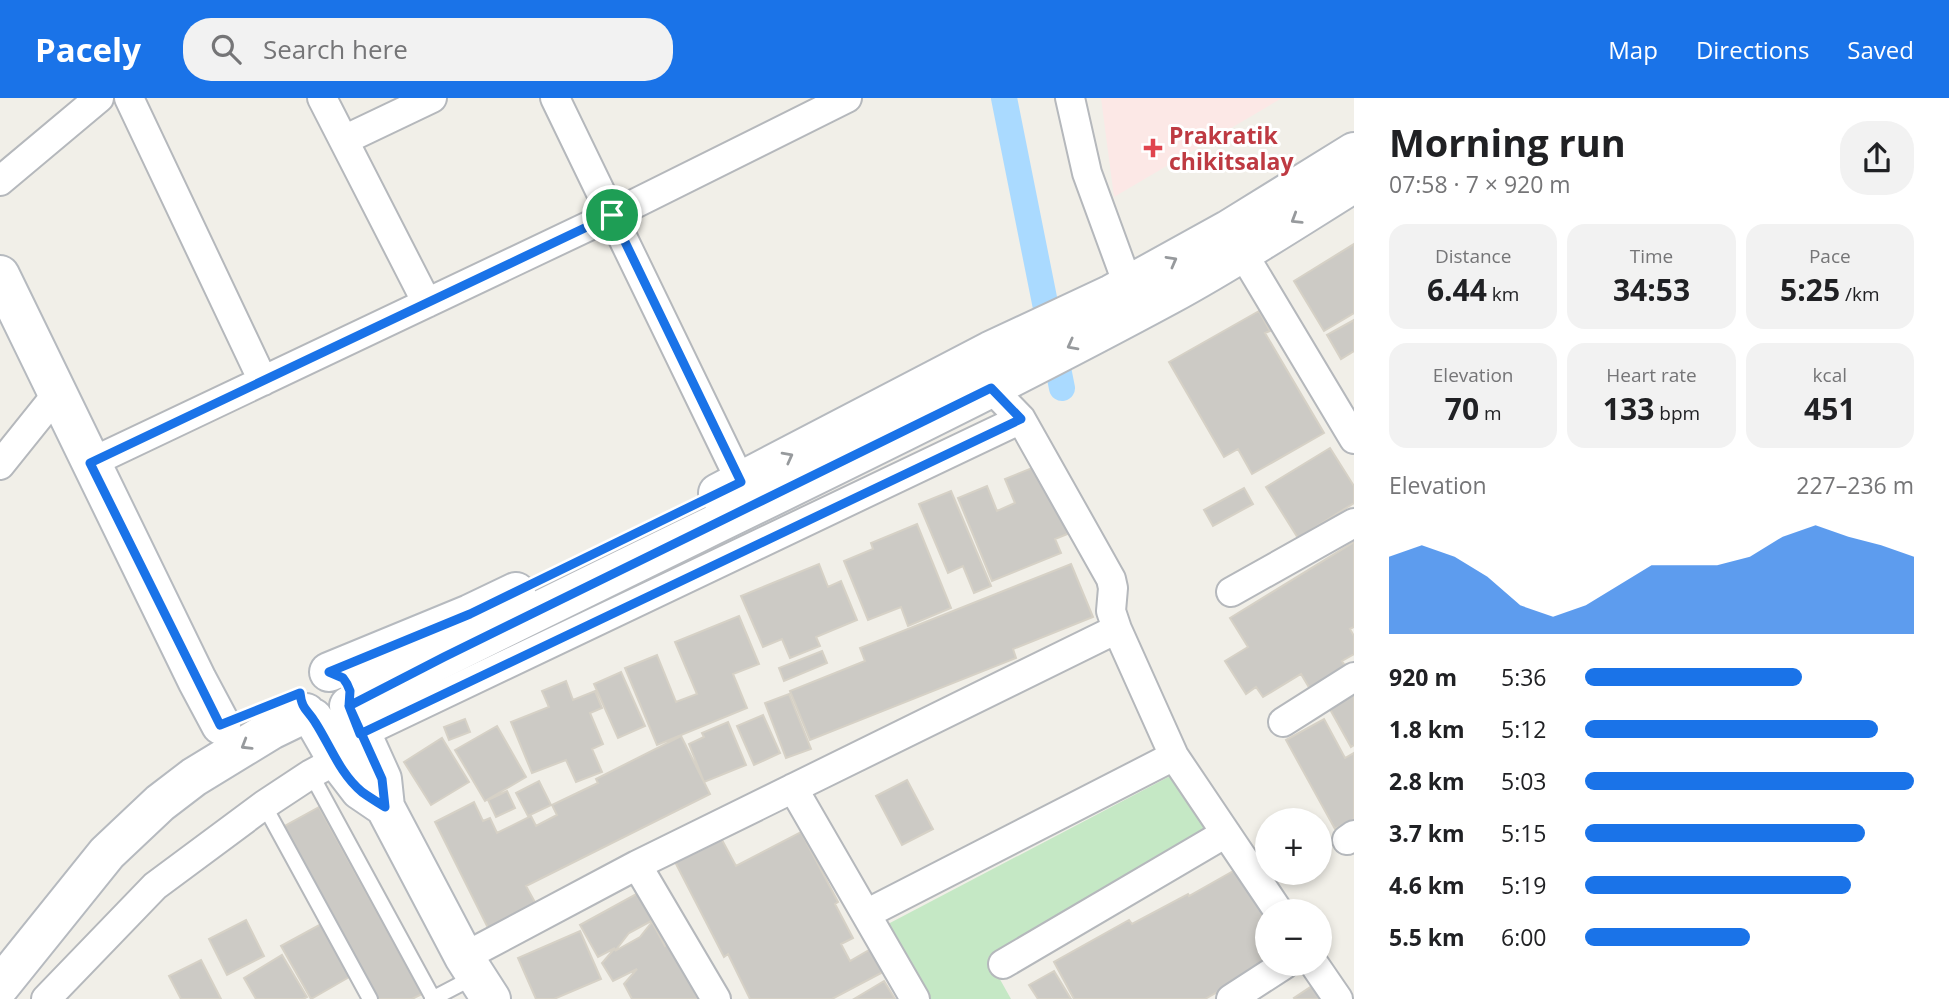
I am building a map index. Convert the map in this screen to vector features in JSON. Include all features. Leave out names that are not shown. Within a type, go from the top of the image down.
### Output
[{"type":"main road","points":[[339,744],[456,651],[601,599],[996,373],[1124,297],[1354,152]]},
{"type":"main road","points":[[1124,297],[1170,294],[1354,183]]},
{"type":"main road","points":[[0,275],[220,725]]},
{"type":"main road","points":[[0,949],[94,842],[220,725],[312,699],[470,614],[741,482],[996,373]]},
{"type":"main road","points":[[0,986],[107,853],[160,803],[205,770],[271,730],[343,678],[350,691],[339,744]]},
{"type":"main road","points":[[312,699],[339,744],[382,779],[385,807],[477,977]]},
{"type":"street","points":[[0,181],[99,98]]},
{"type":"street","points":[[129,98],[263,381]]},
{"type":"street","points":[[322,98],[427,303]]},
{"type":"street","points":[[344,140],[432,98]]},
{"type":"street","points":[[555,98],[741,482]]},
{"type":"street","points":[[90,463],[612,215],[847,98]]},
{"type":"street","points":[[1070,98],[1087,173],[1124,297]]},
{"type":"street","points":[[1242,252],[1354,439]]},
{"type":"street","points":[[996,373],[1111,579],[1111,611],[1116,629],[1174,756],[1270,899]]},
{"type":"street","points":[[0,465],[57,394]]},
{"type":"street","points":[[601,599],[1021,419]]},
{"type":"street","points":[[1231,593],[1354,523]]},
{"type":"street","points":[[477,977],[637,866],[1116,629]]},
{"type":"street","points":[[1283,722],[1354,677]]},
{"type":"street","points":[[46,999],[155,886],[264,805],[339,744]]},
{"type":"street","points":[[866,914],[1174,756]]},
{"type":"street","points":[[793,788],[915,999]]},
{"type":"street","points":[[1003,964],[1226,833]]},
{"type":"street","points":[[637,866],[716,999]]},
{"type":"street","points":[[1231,999],[1266,976]]},
{"type":"street","points":[[1322,976],[1338,999]]},
{"type":"lane","points":[[339,744],[433,999],[477,977]]},
{"type":"lane","points":[[264,805],[370,999]]},
{"type":"shaded area","name":"Prakratik chikitsalay","points":[[1101,98],[1282,98],[1114,197]]},
{"type":"green space","points":[[1176,773],[1209,828],[988,958],[1011,999],[931,999],[888,924]]},
{"type":"building","points":[[1354,244],[1354,313],[1324,331],[1294,281]]},
{"type":"building","points":[[1259,311],[1270,331],[1265,333],[1324,433],[1252,474],[1238,449],[1224,457],[1169,362]]},
{"type":"building","points":[[1354,320],[1354,351],[1341,359],[1327,335]]},
{"type":"building","points":[[1330,448],[1354,486],[1354,503],[1298,538],[1266,487]]},
{"type":"building","points":[[1042,464],[1070,533],[1055,539],[1061,553],[992,581],[958,498],[987,486],[997,511],[1015,503],[1005,479]]},
{"type":"building","points":[[1244,488],[1253,504],[1213,526],[1204,510]]},
{"type":"building","points":[[951,491],[991,586],[974,593],[963,566],[948,573],[919,504]]},
{"type":"building","points":[[917,524],[951,608],[908,626],[901,607],[868,620],[844,561],[873,549],[871,543]]},
{"type":"building","points":[[1354,542],[1354,627],[1350,629],[1354,636],[1354,654],[1342,661],[1349,672],[1313,694],[1301,674],[1263,697],[1256,687],[1246,694],[1225,661],[1248,647],[1230,618]]},
{"type":"building","points":[[819,564],[828,587],[841,581],[857,620],[816,637],[820,646],[790,658],[782,639],[763,647],[741,596]]},
{"type":"building","points":[[1071,564],[1093,617],[1013,649],[1016,658],[810,740],[790,691],[865,661],[860,648]]},
{"type":"building","points":[[739,616],[759,664],[733,674],[747,708],[657,745],[625,668],[657,655],[676,702],[697,694],[675,642]]},
{"type":"building","points":[[822,651],[827,663],[784,681],[779,668]]},
{"type":"building","points":[[621,672],[645,726],[618,738],[594,684]]},
{"type":"building","points":[[566,681],[573,700],[595,691],[602,708],[590,713],[603,744],[592,749],[602,772],[576,782],[566,760],[532,773],[511,722],[549,707],[542,691]]},
{"type":"building","points":[[1354,692],[1354,745],[1351,747],[1327,704]]},
{"type":"building","points":[[789,694],[811,749],[786,758],[765,703]]},
{"type":"building","points":[[763,715],[780,753],[754,765],[737,726]]},
{"type":"building","points":[[465,719],[470,732],[449,740],[444,727]]},
{"type":"building","points":[[1324,719],[1345,758],[1354,753],[1354,819],[1335,829],[1332,824],[1332,808],[1323,808],[1286,740]]},
{"type":"building","points":[[728,722],[746,765],[704,782],[689,744],[704,737],[702,733]]},
{"type":"building","points":[[497,726],[526,777],[485,801],[455,750]]},
{"type":"building","points":[[681,736],[710,794],[526,886],[536,904],[488,928],[435,822],[474,802],[483,821],[490,818],[497,833],[531,816],[536,826],[557,815],[552,805],[598,783],[596,779]]},
{"type":"building","points":[[442,738],[469,782],[431,805],[404,762]]},
{"type":"building","points":[[907,780],[933,829],[902,845],[876,796]]},
{"type":"building","points":[[539,781],[551,805],[528,816],[516,793]]},
{"type":"building","points":[[507,791],[515,808],[496,817],[488,800]]},
{"type":"building","points":[[319,807],[422,994],[412,999],[378,999],[283,827]]},
{"type":"building","points":[[801,832],[838,902],[835,904],[853,938],[841,944],[850,961],[871,949],[883,972],[832,999],[750,999],[728,954],[724,957],[675,862],[721,838],[736,866]]},
{"type":"building","points":[[1242,866],[1260,899],[1255,899],[1255,971],[1205,999],[1074,999],[1054,962],[1129,920],[1132,924],[1188,894],[1189,896]]},
{"type":"building","points":[[638,893],[653,920],[629,933],[615,951],[640,937],[652,922],[665,946],[668,944],[699,999],[632,999],[624,984],[637,969],[613,981],[602,963],[615,948],[598,957],[580,925]]},
{"type":"building","points":[[246,920],[264,956],[227,975],[209,939]]},
{"type":"building","points":[[321,924],[351,976],[311,999],[281,946]]},
{"type":"building","points":[[580,931],[601,979],[554,999],[536,999],[518,958]]},
{"type":"building","points":[[282,955],[307,997],[256,999],[244,978]]},
{"type":"building","points":[[201,960],[221,999],[181,999],[169,976]]},
{"type":"building","points":[[1054,971],[1071,999],[1038,999],[1029,985]]},
{"type":"building","points":[[884,981],[895,999],[854,999]]},
{"type":"building","points":[[1318,982],[1322,999],[1294,998]]},
{"type":"waterway","points":[[1004,98],[1062,388]]},
{"type":"place","name":"Prakratik chikitsalay","points":[[1153,148]]},
{"type":"route","points":[[612,215],[90,463],[220,725],[300,693],[302,706],[313,718],[337,760],[360,790],[385,807],[382,779],[360,734],[349,706],[991,388],[1021,419],[360,734],[349,706],[351,699],[347,684],[343,678],[329,672],[470,614],[741,482],[612,215]]}]
